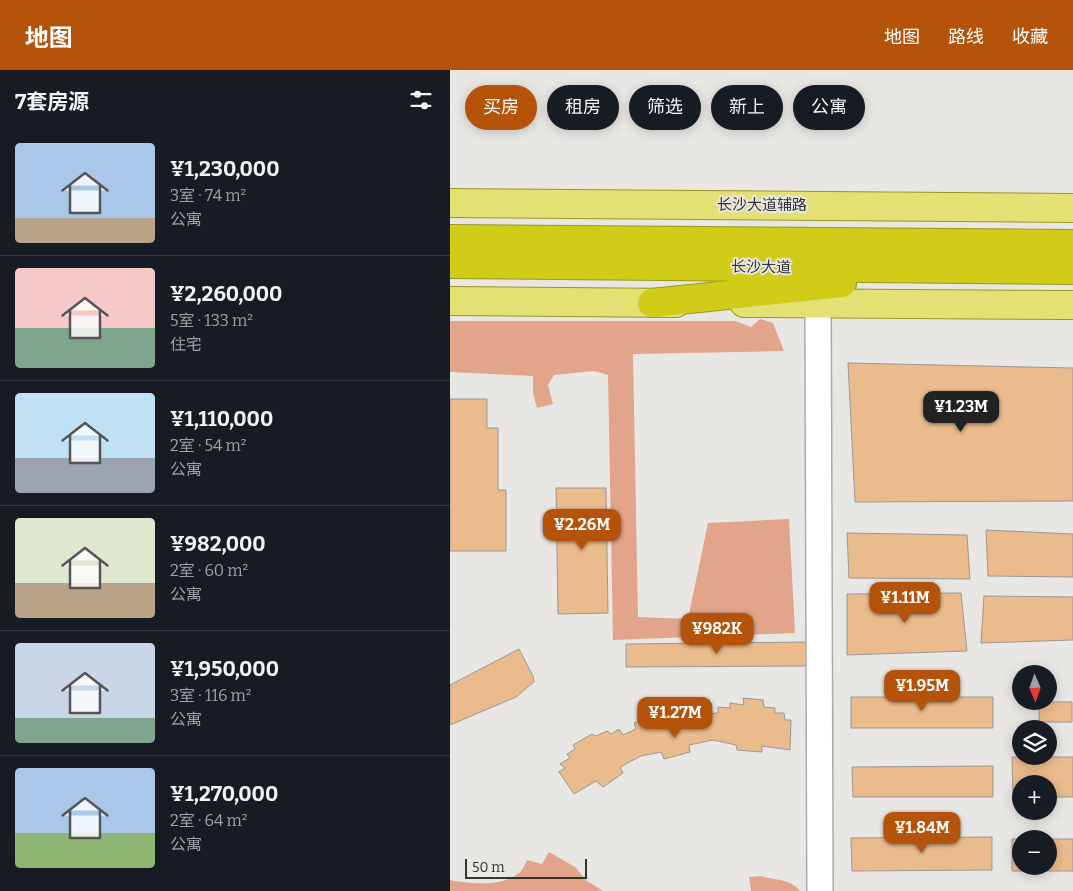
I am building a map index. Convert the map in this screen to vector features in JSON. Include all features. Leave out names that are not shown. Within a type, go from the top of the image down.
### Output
[{"type":"highway","points":[[652,303],[977,256],[1073,226]]},
{"type":"highway","name":"长沙大道","points":[[450,239],[614,253]]},
{"type":"highway","name":"长沙大道","points":[[450,264],[614,253],[977,256],[1073,244]]},
{"type":"highway","name":"长沙大道","points":[[977,256],[1073,270]]},
{"type":"main road","name":"长沙大道辅路","points":[[450,203],[1073,208]]},
{"type":"main road","points":[[450,301],[1073,305]]},
{"type":"street","points":[[818,303],[820,891]]},
{"type":"shaded area","points":[[760,319],[773,323],[784,351],[633,354],[638,617],[688,619],[708,523],[789,519],[795,633],[613,640],[608,375],[594,371],[554,375],[548,385],[553,404],[537,408],[533,393],[533,376],[450,372],[450,321],[735,321],[751,327]]},
{"type":"shaded area","points":[[549,852],[575,867],[587,881],[603,891],[450,891],[450,880],[467,883],[504,881],[519,873],[527,860],[542,864]]},
{"type":"shaded area","points":[[761,876],[787,882],[800,891],[751,891],[749,877]]},
{"type":"building","points":[[848,363],[1073,368],[1073,501],[855,502]]},
{"type":"building","points":[[450,399],[487,399],[487,428],[498,428],[498,490],[506,490],[506,551],[450,551]]},
{"type":"building","points":[[556,488],[606,488],[608,613],[558,614]]},
{"type":"building","points":[[986,530],[1073,534],[1073,577],[988,576]]},
{"type":"building","points":[[847,533],[967,535],[970,579],[849,578]]},
{"type":"building","points":[[961,593],[967,651],[847,655],[847,594]]},
{"type":"building","points":[[984,596],[1073,597],[1073,640],[981,643]]},
{"type":"building","points":[[807,642],[807,666],[626,667],[626,644]]},
{"type":"building","points":[[519,649],[533,676],[534,682],[516,697],[450,725],[450,685]]},
{"type":"building","points":[[851,697],[993,697],[993,728],[851,728]]},
{"type":"building","points":[[743,698],[763,700],[764,707],[775,708],[775,713],[784,713],[785,720],[791,720],[790,750],[762,746],[762,752],[737,750],[736,745],[713,740],[689,745],[690,752],[664,759],[661,752],[641,756],[620,767],[623,773],[603,787],[596,781],[574,794],[559,772],[565,768],[560,764],[570,758],[567,754],[575,749],[573,745],[592,734],[596,736],[607,731],[611,734],[619,729],[623,735],[636,729],[634,723],[658,714],[657,707],[678,701],[682,708],[691,704],[692,709],[703,707],[705,714],[718,713],[718,707],[730,708],[730,703],[744,705]]},
{"type":"building","points":[[1058,702],[1072,702],[1072,722],[1039,720],[1039,710],[1058,710]]},
{"type":"building","points":[[1057,757],[1073,757],[1073,797],[1057,797],[1057,775],[1012,775],[1012,765],[1057,765]]},
{"type":"building","points":[[993,766],[993,797],[853,797],[852,767]]},
{"type":"building","points":[[992,837],[992,870],[852,871],[851,838]]},
{"type":"building","points":[[1057,839],[1073,839],[1073,871],[1057,871]]}]
